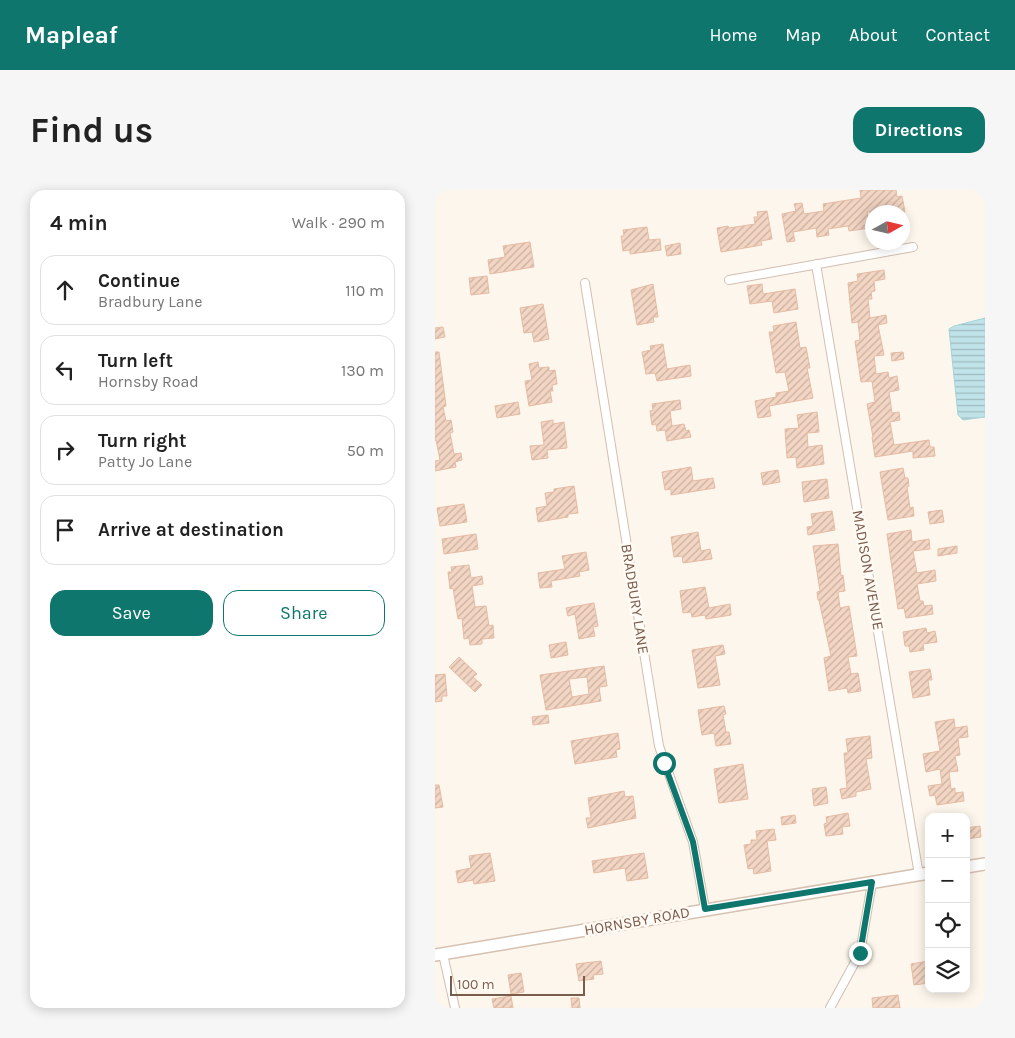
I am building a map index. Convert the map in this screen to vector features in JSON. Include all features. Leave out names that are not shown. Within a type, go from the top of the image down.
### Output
[{"type":"street","points":[[729,280],[913,248]]},
{"type":"street","name":"MADISON AVENUE","points":[[816,264],[924,874]]},
{"type":"street","name":"BRADBURY LANE","points":[[585,284],[659,746],[693,842],[705,909]]},
{"type":"street","points":[[970,866],[985,864]]},
{"type":"street","name":"HORNSBY ROAD","points":[[439,955],[705,909],[924,874]]},
{"type":"street","points":[[831,1008],[860,953],[872,882]]},
{"type":"street","points":[[439,955],[455,1008]]},
{"type":"water","points":[[985,318],[985,417],[963,420],[958,415],[949,329]]},
{"type":"building","points":[[860,190],[896,190],[897,197],[902,196],[904,205],[865,205],[865,229],[849,231],[848,226],[828,229],[829,235],[817,237],[816,228],[793,232],[795,241],[787,242],[782,214],[796,211],[794,204],[802,203],[804,214],[824,211],[823,204],[861,198]]},
{"type":"building","points":[[767,211],[772,239],[761,241],[762,245],[721,252],[717,228],[755,224],[754,217],[758,217],[757,212]]},
{"type":"building","points":[[647,227],[649,240],[660,239],[661,250],[630,254],[630,250],[623,251],[621,236],[624,236],[623,230]]},
{"type":"building","points":[[530,242],[534,267],[490,274],[488,260],[505,257],[503,246]]},
{"type":"building","points":[[680,243],[681,254],[667,256],[665,246]]},
{"type":"building","points":[[884,270],[885,279],[874,281],[875,291],[871,292],[872,299],[868,299],[870,318],[886,315],[887,323],[878,325],[884,355],[874,356],[876,374],[888,372],[889,378],[897,376],[899,390],[889,392],[892,413],[899,412],[900,420],[890,422],[894,445],[929,440],[930,447],[934,447],[935,456],[913,458],[913,451],[875,457],[867,404],[875,402],[872,381],[861,382],[855,341],[860,340],[858,322],[852,323],[848,283],[858,281],[857,274]]},
{"type":"building","points":[[487,276],[489,293],[471,295],[469,278]]},
{"type":"building","points":[[653,284],[658,317],[653,317],[654,322],[637,325],[631,290]]},
{"type":"building","points":[[762,284],[763,294],[795,289],[798,309],[774,313],[772,301],[750,304],[747,286]]},
{"type":"building","points":[[543,304],[549,339],[534,342],[532,332],[524,333],[520,308]]},
{"type":"building","points":[[796,322],[800,348],[806,347],[810,368],[807,368],[813,398],[769,406],[771,416],[758,418],[755,401],[776,397],[776,393],[789,391],[785,372],[776,373],[769,332],[774,332],[773,326]]},
{"type":"building","points":[[443,327],[445,337],[435,339],[435,328]]},
{"type":"building","points":[[663,344],[667,369],[690,365],[691,376],[657,381],[655,373],[646,374],[642,352],[651,350],[650,346]]},
{"type":"building","points":[[435,352],[439,352],[446,406],[443,407],[446,421],[451,420],[453,432],[450,433],[454,454],[461,453],[462,460],[455,462],[456,467],[435,471],[435,461],[440,460],[435,441]]},
{"type":"building","points":[[903,352],[904,359],[892,361],[891,353]]},
{"type":"building","points":[[538,362],[539,368],[549,367],[549,371],[555,370],[557,384],[552,385],[553,391],[550,391],[552,402],[529,406],[525,381],[532,380],[529,364]]},
{"type":"building","points":[[680,400],[681,409],[670,411],[672,426],[684,424],[686,431],[689,430],[691,437],[667,441],[665,430],[657,431],[656,424],[652,425],[650,411],[653,410],[652,404]]},
{"type":"building","points":[[518,402],[520,414],[497,418],[495,406]]},
{"type":"building","points":[[817,412],[819,432],[807,433],[808,447],[822,445],[824,464],[797,468],[796,457],[787,458],[785,429],[799,428],[797,415]]},
{"type":"building","points":[[553,420],[553,424],[564,422],[567,448],[547,450],[548,458],[532,460],[530,446],[544,445],[541,422]]},
{"type":"building","points":[[691,467],[693,481],[713,478],[715,488],[671,495],[671,489],[665,490],[662,472]]},
{"type":"building","points":[[903,468],[905,478],[908,478],[909,486],[907,487],[910,508],[913,507],[914,516],[888,520],[880,472]]},
{"type":"building","points":[[778,470],[780,482],[763,485],[761,473]]},
{"type":"building","points":[[827,479],[829,498],[804,502],[802,482]]},
{"type":"building","points":[[574,486],[578,513],[568,514],[568,517],[538,522],[536,508],[547,506],[545,493],[554,492],[554,489]]},
{"type":"building","points":[[464,504],[467,522],[440,526],[437,508]]},
{"type":"building","points":[[942,510],[944,522],[930,524],[928,512]]},
{"type":"building","points":[[832,511],[835,530],[808,535],[807,527],[813,526],[811,514]]},
{"type":"building","points":[[911,530],[912,542],[929,539],[930,549],[913,551],[917,573],[935,570],[936,581],[917,584],[920,601],[923,601],[924,606],[932,605],[933,614],[906,618],[904,608],[898,609],[887,534]]},
{"type":"building","points":[[698,532],[701,551],[710,549],[712,559],[683,563],[682,556],[674,557],[671,537]]},
{"type":"building","points":[[476,534],[478,549],[444,554],[442,539]]},
{"type":"building","points":[[838,544],[841,576],[843,575],[845,591],[838,592],[840,608],[849,606],[857,656],[848,657],[851,674],[858,673],[861,691],[848,693],[847,688],[829,691],[824,658],[831,656],[818,600],[817,592],[820,591],[813,546]]},
{"type":"building","points":[[957,546],[957,553],[938,556],[938,549]]},
{"type":"building","points":[[586,552],[589,570],[579,572],[580,576],[551,581],[552,587],[540,588],[538,573],[565,569],[562,556]]},
{"type":"building","points":[[469,565],[471,578],[482,576],[483,584],[472,586],[475,607],[486,606],[489,626],[493,625],[494,638],[482,639],[482,644],[470,645],[469,638],[464,639],[462,618],[458,619],[453,588],[450,589],[448,572],[452,572],[451,567]]},
{"type":"building","points":[[705,587],[709,608],[730,604],[731,615],[706,619],[705,615],[692,617],[691,612],[683,613],[680,591]]},
{"type":"building","points":[[594,603],[598,626],[593,627],[595,636],[579,639],[575,614],[568,616],[566,608]]},
{"type":"building","points":[[926,628],[927,633],[935,631],[937,642],[923,644],[924,650],[910,652],[909,646],[905,646],[903,632]]},
{"type":"building","points":[[566,642],[568,655],[551,658],[549,645]]},
{"type":"building","points":[[723,645],[725,654],[715,656],[720,685],[698,688],[692,650]]},
{"type":"building","points":[[459,657],[477,674],[473,677],[482,685],[475,692],[449,667]]},
{"type":"building","points":[[604,666],[607,686],[599,687],[601,701],[546,710],[540,675]],"holes":[[[587,677],[589,694],[572,697],[569,679]]]},
{"type":"building","points":[[930,669],[932,680],[928,680],[930,695],[913,698],[909,672]]},
{"type":"building","points":[[445,674],[447,696],[442,696],[442,701],[435,702],[435,675]]},
{"type":"building","points":[[724,706],[726,714],[723,715],[726,732],[729,732],[731,744],[716,746],[714,733],[702,735],[698,710]]},
{"type":"building","points":[[548,715],[549,723],[533,725],[532,717]]},
{"type":"building","points":[[954,719],[955,728],[967,726],[968,737],[958,738],[960,755],[955,756],[958,771],[949,772],[951,789],[955,788],[955,793],[963,792],[964,801],[937,805],[935,795],[930,796],[928,786],[942,784],[940,769],[926,772],[923,754],[940,751],[935,722]]},
{"type":"building","points":[[618,733],[620,749],[616,750],[617,757],[575,764],[571,741]]},
{"type":"building","points":[[870,736],[872,758],[866,759],[871,789],[856,792],[856,796],[842,799],[840,789],[847,788],[844,753],[848,753],[846,739]]},
{"type":"building","points":[[743,764],[748,799],[719,803],[714,769]]},
{"type":"building","points":[[435,785],[439,785],[443,807],[435,808]]},
{"type":"building","points":[[826,787],[828,803],[814,806],[812,789]]},
{"type":"building","points":[[624,791],[625,797],[633,796],[636,818],[588,828],[586,818],[591,818],[588,798]]},
{"type":"building","points":[[848,813],[850,826],[842,827],[843,834],[826,836],[824,824],[827,823],[826,817]]},
{"type":"building","points":[[795,815],[796,823],[782,825],[781,817]]},
{"type":"building","points":[[980,826],[981,837],[970,838],[970,827]]},
{"type":"building","points":[[774,829],[776,840],[767,841],[771,871],[754,874],[753,868],[748,869],[744,845],[751,844],[751,840],[757,840],[756,831]]},
{"type":"building","points":[[490,853],[495,881],[474,884],[473,880],[458,883],[456,871],[471,868],[469,856]]},
{"type":"building","points":[[644,853],[648,878],[627,881],[625,868],[594,873],[592,861]]},
{"type":"building","points":[[601,961],[603,974],[593,975],[594,979],[579,981],[576,964]]},
{"type":"building","points":[[925,962],[925,984],[914,985],[911,964]]},
{"type":"building","points":[[521,973],[524,992],[511,994],[508,975]]},
{"type":"building","points":[[898,995],[900,1008],[873,1008],[872,998]]},
{"type":"building","points":[[511,996],[513,1008],[494,1008],[492,999]]},
{"type":"building","points":[[571,998],[579,998],[580,1008],[572,1008]]},
{"type":"route","points":[[664,763],[693,842],[705,909],[872,882],[860,953]]}]
